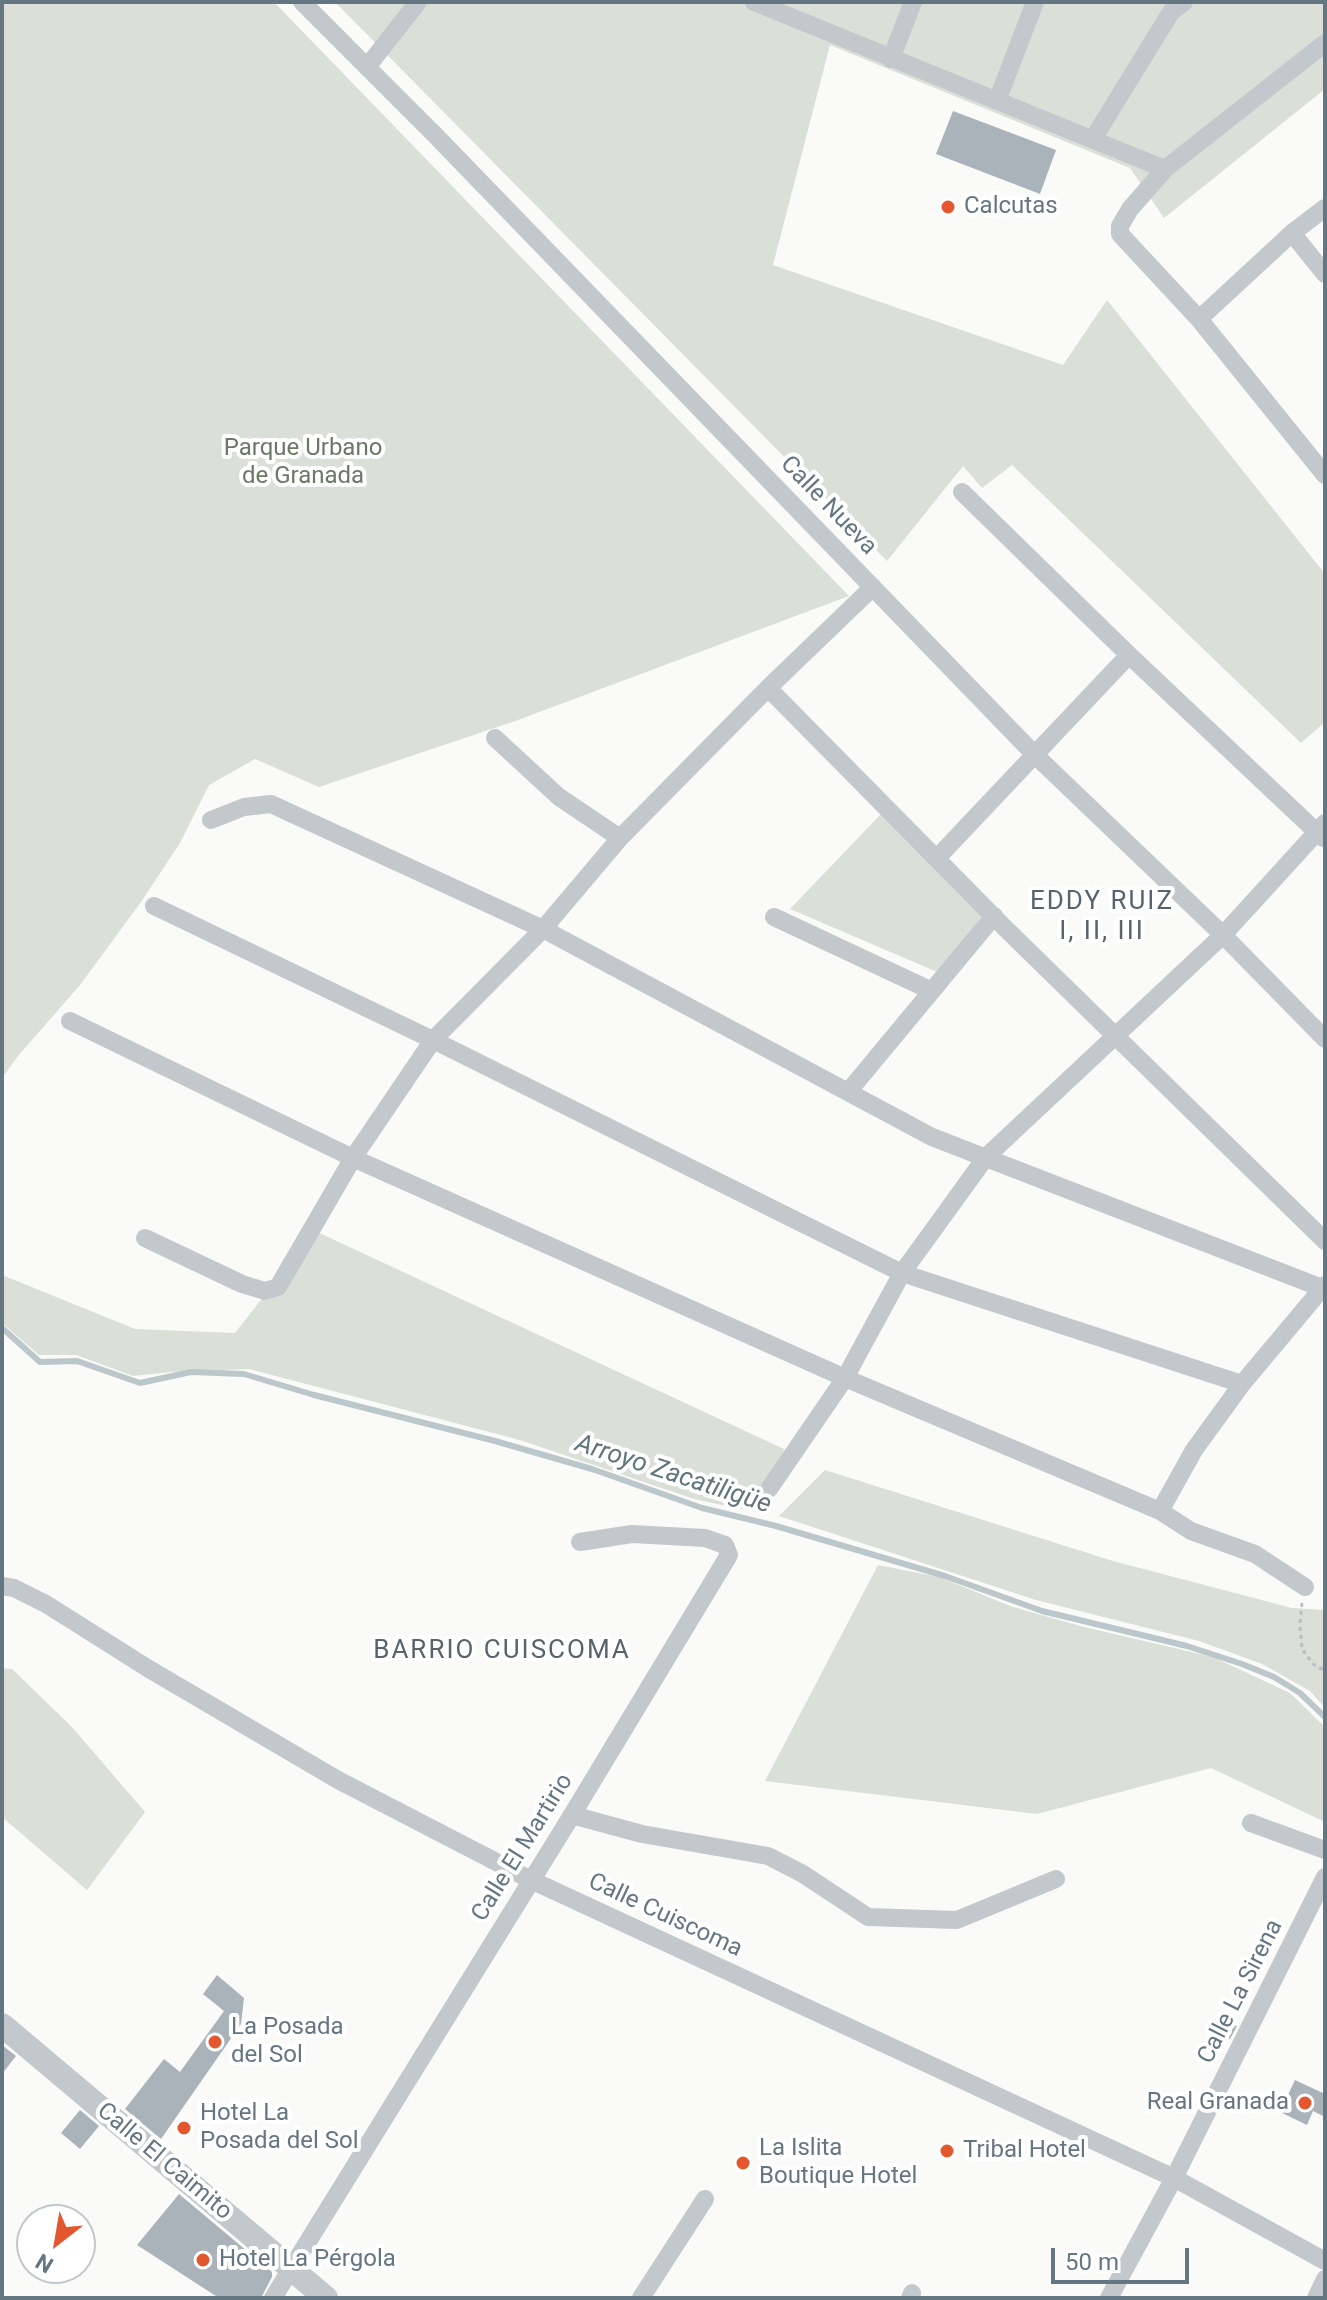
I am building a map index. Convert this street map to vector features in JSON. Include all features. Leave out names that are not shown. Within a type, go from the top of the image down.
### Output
[{"type":"street","name":"Calle Nueva","points":[[302,2],[436,136],[1035,755],[1223,935],[1325,1039]]},
{"type":"street","points":[[367,67],[418,2]]},
{"type":"street","points":[[754,2],[796,11],[891,59],[1165,169]]},
{"type":"street","points":[[891,59],[913,2]]},
{"type":"street","points":[[997,101],[1035,2]]},
{"type":"street","points":[[1093,139],[1171,12],[1184,2]]},
{"type":"street","points":[[1325,43],[1165,169],[1130,209],[1120,226],[1120,234],[1199,319],[1325,475]]},
{"type":"street","points":[[1199,319],[1292,233],[1325,208]]},
{"type":"street","points":[[1292,233],[1325,274]]},
{"type":"street","points":[[769,1489],[845,1378],[902,1273],[986,1157],[1223,935],[1322,831],[1129,655],[962,492]]},
{"type":"street","points":[[145,1238],[242,1284],[265,1291],[278,1287],[353,1158],[433,1040],[543,929],[620,838],[873,587]]},
{"type":"street","points":[[937,858],[1129,655]]},
{"type":"street","points":[[768,688],[994,916],[1325,1241]]},
{"type":"street","points":[[495,738],[559,797],[620,838]]},
{"type":"street","points":[[211,820],[244,807],[271,804],[543,929],[932,1137],[1324,1287],[1242,1384],[1194,1450],[1160,1511]]},
{"type":"street","points":[[154,906],[433,1040],[902,1273],[1242,1384]]},
{"type":"street","points":[[848,1092],[994,916]]},
{"type":"street","points":[[774,917],[932,991]]},
{"type":"street","points":[[70,1021],[353,1158],[845,1378],[1160,1511],[1191,1531],[1255,1554],[1305,1587]]},
{"type":"street","name":"Calle El Martirio","points":[[273,2298],[729,1555],[725,1545],[705,1538],[632,1534],[580,1542]]},
{"type":"street","name":"Calle Cuiscoma","points":[[2,1586],[14,1588],[46,1604],[149,1669],[338,1780],[531,1880],[1174,2178],[1325,2261]]},
{"type":"street","points":[[572,1815],[642,1834],[768,1856],[803,1874],[868,1917],[957,1920],[1056,1879]]},
{"type":"street","points":[[1251,1823],[1325,1850]]},
{"type":"street","name":"Calle La Sirena","points":[[1109,2298],[1174,2178],[1325,1877]]},
{"type":"street","name":"Calle El Caimito","points":[[2,2025],[326,2298]]},
{"type":"street","points":[[641,2298],[705,2199]]},
{"type":"street","points":[[1316,2298],[1325,2279]]},
{"type":"path","points":[[1305,1587],[1300,1625],[1302,1649],[1313,1664],[1325,1671]]},
{"type":"green space","name":"Parque Urbano de Granada","points":[[2,2],[274,2],[849,596],[518,720],[319,787],[255,759],[209,785],[180,843],[141,902],[80,985],[2,1078]]},
{"type":"green space","points":[[335,2],[1325,2],[1325,89],[1164,218],[1130,168],[830,45],[773,265],[1063,365],[1107,300],[1325,574],[1325,722],[1301,743],[1012,465],[982,488],[963,466],[887,561]]},
{"type":"green space","points":[[881,814],[982,916],[937,972],[790,909]]},
{"type":"green space","points":[[315,1231],[784,1449],[764,1514],[694,1499],[520,1440],[249,1369],[133,1376],[76,1355],[39,1355],[2,1323],[2,1275],[135,1329],[235,1333]]},
{"type":"green space","points":[[825,1470],[1113,1561],[1292,1608],[1325,1610],[1325,1708],[1310,1691],[1262,1664],[1199,1641],[1036,1600],[779,1516]]},
{"type":"green space","points":[[878,1565],[939,1577],[1013,1607],[1084,1627],[1213,1657],[1290,1693],[1325,1727],[1325,1822],[1211,1768],[1037,1814],[765,1781]]},
{"type":"green space","points":[[2,1668],[12,1669],[72,1727],[145,1812],[87,1890],[2,1817]]},
{"type":"building","points":[[953,111],[1056,150],[1040,194],[936,154]]},
{"type":"building","name":"La Posada del Sol","points":[[217,1975],[244,1998],[241,2024],[161,2139],[125,2109],[164,2059],[180,2072],[224,2011],[203,1994]]},
{"type":"building","points":[[1218,2015],[1237,2026],[1230,2039],[1211,2028]]},
{"type":"building","points":[[2,2045],[16,2056],[2,2074]]},
{"type":"building","name":"Real Granada","points":[[1295,2080],[1325,2094],[1325,2117],[1313,2111],[1307,2125],[1280,2112]]},
{"type":"building","points":[[80,2110],[99,2126],[80,2149],[61,2133]]},
{"type":"building","name":"Hotel La Pérgola","points":[[179,2194],[272,2272],[261,2298],[219,2298],[137,2245]]},
{"type":"waterway","name":"Arroyo Zacatiligüe","points":[[2,1328],[40,1362],[77,1361],[140,1383],[191,1372],[244,1374],[592,1469],[702,1508],[776,1526],[945,1576],[1042,1611],[1187,1646],[1242,1664],[1274,1677],[1300,1693],[1325,1717]]},
{"type":"place","name":"Calcutas","points":[[948,207]]},
{"type":"place","name":"La Posada del Sol","points":[[215,2042]]},
{"type":"place","name":"Real Granada","points":[[1305,2103]]},
{"type":"place","name":"Hotel La Posada del Sol","points":[[184,2128]]},
{"type":"place","name":"Tribal Hotel","points":[[947,2151]]},
{"type":"place","name":"La Islita Boutique Hotel","points":[[743,2163]]},
{"type":"place","name":"Hotel La Pérgola","points":[[203,2260]]},
{"type":"district","name":"EDDY RUIZ I, II, III","points":[[1102,917]]},
{"type":"district","name":"BARRIO CUISCOMA","points":[[502,1651]]}]
